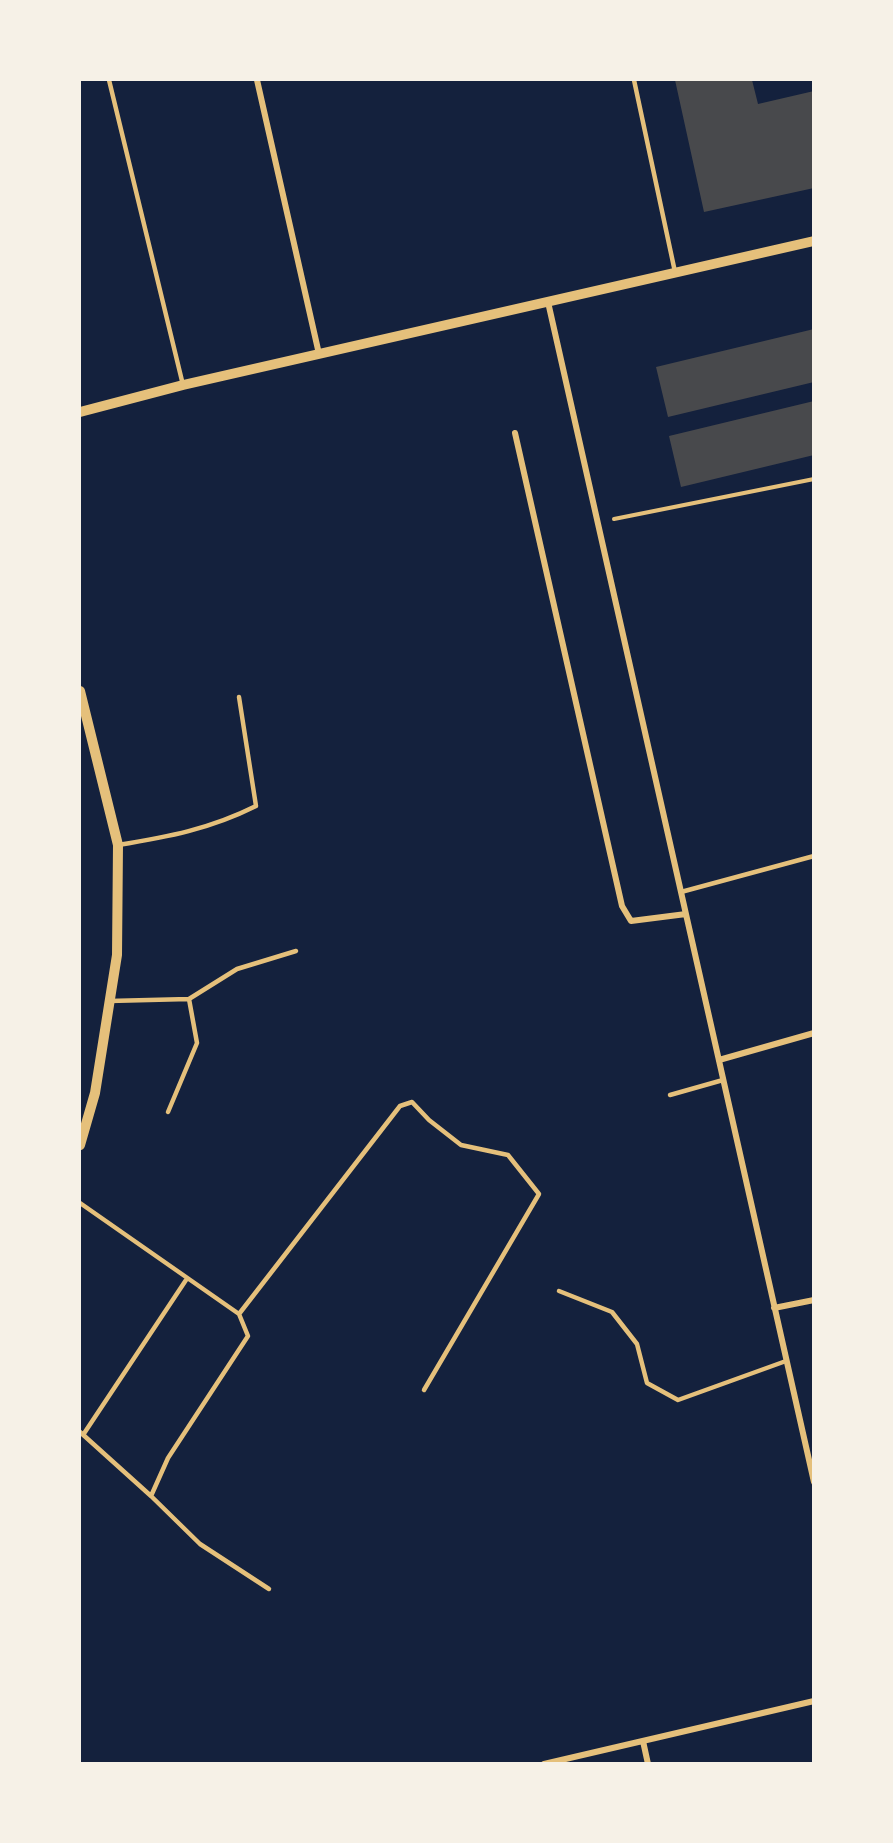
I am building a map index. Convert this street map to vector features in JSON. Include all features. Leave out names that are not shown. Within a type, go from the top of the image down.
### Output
[{"type":"street","points":[[257,80],[319,354]]},
{"type":"street","points":[[80,412],[183,385],[813,241]]},
{"type":"street","points":[[548,302],[813,1482]]},
{"type":"street","points":[[515,433],[622,906],[631,921],[686,914]]},
{"type":"street","points":[[80,697],[118,844],[117,955],[95,1093],[80,1145]]},
{"type":"street","points":[[718,1060],[813,1033]]},
{"type":"street","points":[[774,1308],[813,1299]]},
{"type":"street","points":[[544,1764],[813,1701]]},
{"type":"street","points":[[643,1741],[648,1764]]},
{"type":"lane","points":[[109,80],[183,385]]},
{"type":"lane","points":[[634,80],[675,272]]},
{"type":"lane","points":[[118,844],[164,838],[223,823],[256,806],[239,697]]},
{"type":"lane","points":[[681,892],[813,856]]},
{"type":"lane","points":[[109,1001],[189,999],[237,969],[296,951]]},
{"type":"lane","points":[[168,1112],[197,1043],[189,999]]},
{"type":"lane","points":[[670,1095],[723,1080]]},
{"type":"lane","points":[[239,1314],[400,1106],[412,1102],[429,1120],[461,1145],[508,1155],[539,1194],[424,1389]]},
{"type":"lane","points":[[80,1203],[186,1280],[239,1314],[248,1336],[168,1458],[151,1496]]},
{"type":"lane","points":[[186,1280],[82,1434],[200,1544],[269,1589]]},
{"type":"lane","points":[[559,1291],[612,1312],[637,1344],[647,1383],[678,1400],[786,1361]]},
{"type":"path","points":[[598,522],[813,479]]},
{"type":"building","points":[[675,80],[752,80],[758,104],[814,91],[814,188],[704,212]]},
{"type":"building","points":[[814,329],[814,382],[668,417],[656,367]]},
{"type":"building","points":[[814,401],[814,455],[681,487],[669,436]]}]
